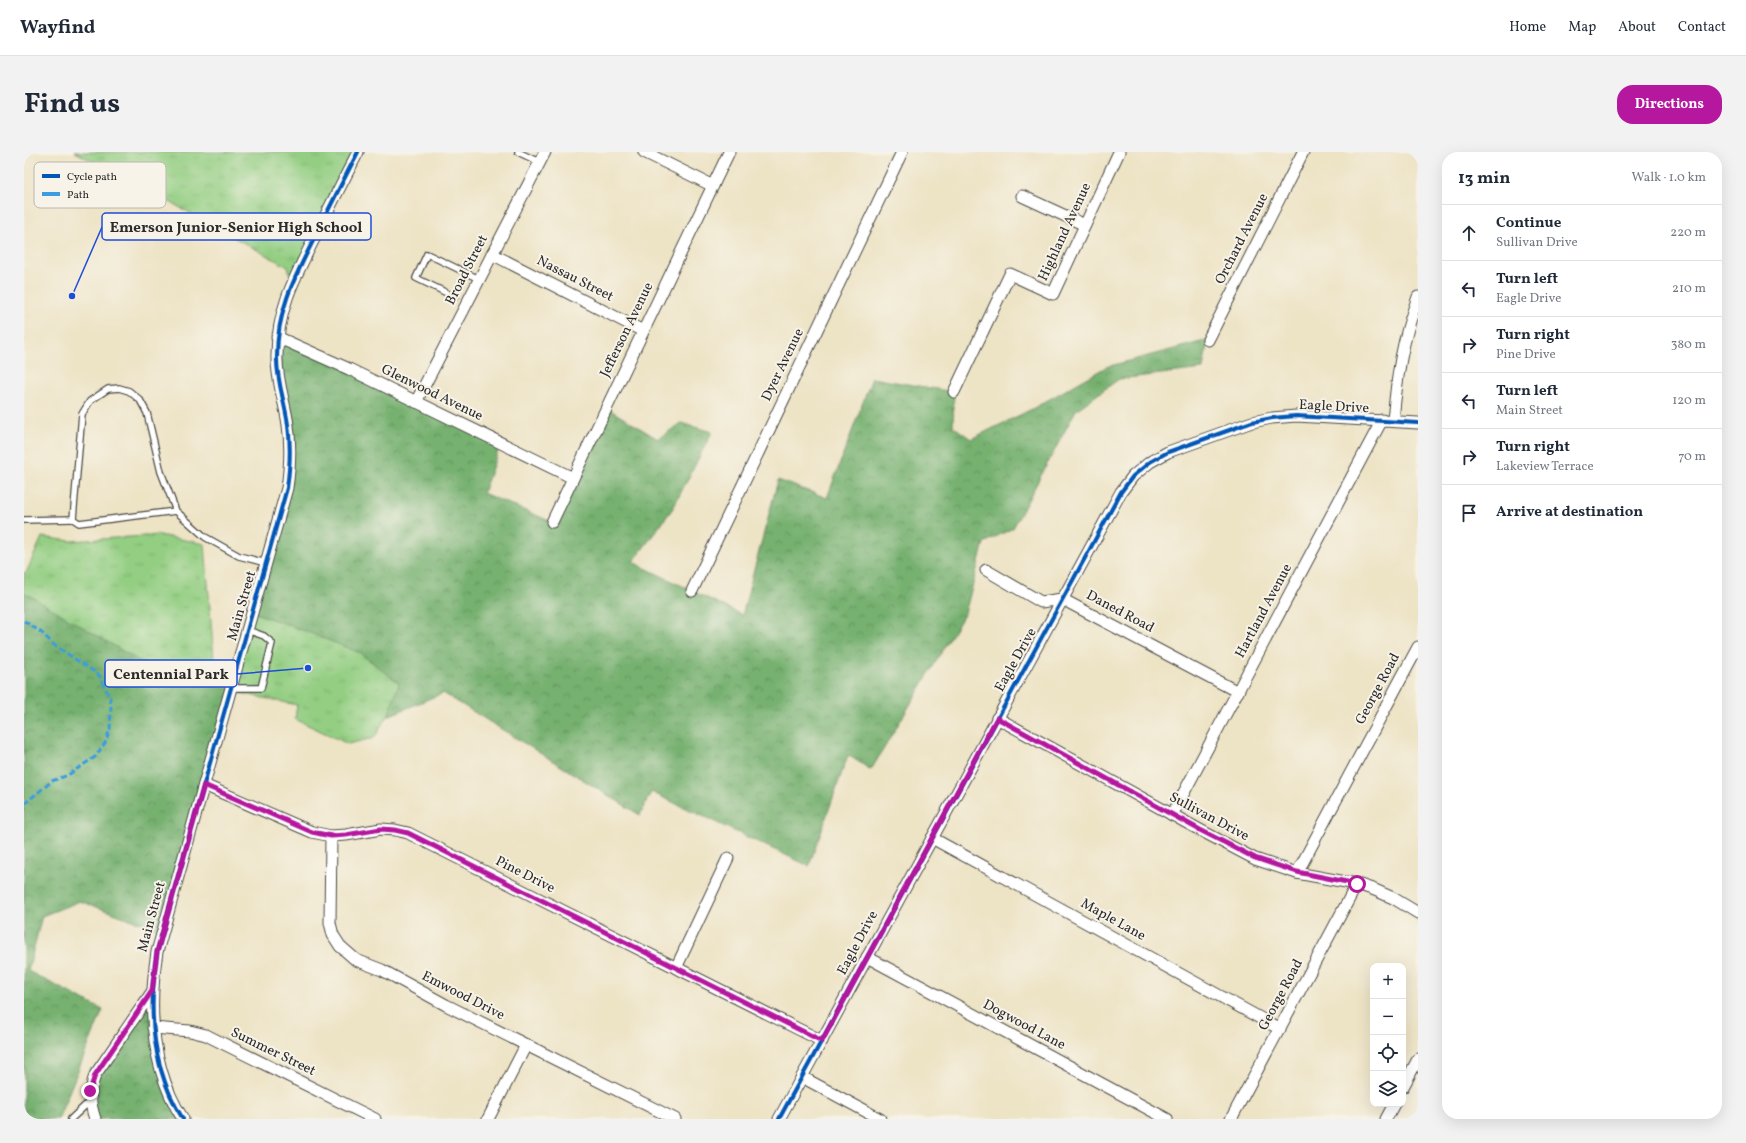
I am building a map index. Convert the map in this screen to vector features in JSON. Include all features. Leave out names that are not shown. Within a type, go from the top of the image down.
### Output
[{"type":"street","name":"Main Street","points":[[183,1119],[168,1088],[161,1069],[153,1028],[152,991],[157,952],[287,488],[290,467],[290,446],[288,424],[278,379],[277,337],[281,316],[292,281],[358,152]]},
{"type":"street","name":"Broad Street","points":[[416,402],[545,152]]},
{"type":"street","points":[[644,152],[713,186]]},
{"type":"street","name":"Jefferson Avenue","points":[[552,522],[729,152]]},
{"type":"street","name":"Dyer Avenue","points":[[692,591],[902,152]]},
{"type":"street","name":"Highland Avenue","points":[[954,392],[1010,274],[1053,294],[1119,152]]},
{"type":"street","name":"Orchard Avenue","points":[[1208,340],[1303,152]]},
{"type":"street","points":[[1022,196],[1085,225]]},
{"type":"street","name":"Nassau Street","points":[[492,254],[643,332]]},
{"type":"street","name":"Hartland Avenue","points":[[1172,815],[1238,692],[1388,421],[1401,354],[1409,321],[1418,297]]},
{"type":"street","name":"Glenwood Avenue","points":[[277,337],[573,478]]},
{"type":"street","name":"Eagle Drive","points":[[779,1119],[1062,599],[1121,492],[1133,476],[1150,462],[1168,452],[1252,422],[1272,418],[1296,416],[1418,422]]},
{"type":"street","points":[[986,570],[1041,602],[1062,599]]},
{"type":"street","name":"Daned Road","points":[[1062,599],[1238,692]]},
{"type":"street","name":"George Road","points":[[1297,872],[1418,647]]},
{"type":"street","name":"Sullivan Drive","points":[[997,718],[1172,815],[1255,858],[1297,872],[1357,884],[1393,898],[1418,912]]},
{"type":"street","name":"Pine Drive","points":[[204,785],[312,832],[331,836],[381,829],[408,833],[822,1041]]},
{"type":"street","name":"Emwood Drive","points":[[331,836],[330,923],[340,946],[356,960],[382,970],[446,1005],[675,1119]]},
{"type":"street","name":"Maple Lane","points":[[932,838],[1280,1029]]},
{"type":"street","points":[[676,968],[728,858]]},
{"type":"street","name":"George Road","points":[[1231,1119],[1357,884]]},
{"type":"street","name":"Dogwood Lane","points":[[867,957],[1167,1119]]},
{"type":"street","points":[[94,1119],[89,1102],[90,1091],[95,1075],[152,991]]},
{"type":"street","name":"Summer Street","points":[[153,1028],[190,1031],[206,1036],[375,1119]]},
{"type":"street","points":[[488,1119],[526,1045]]},
{"type":"street","points":[[1406,1081],[1418,1059]]},
{"type":"street","points":[[802,1077],[880,1119]]},
{"type":"street","points":[[1386,1119],[1392,1107]]},
{"type":"lane","points":[[518,152],[539,162]]},
{"type":"lane","points":[[455,297],[416,278],[428,254],[479,279]]},
{"type":"lane","points":[[73,519],[82,414],[90,401],[108,389],[119,388],[129,392],[140,400],[147,413],[161,472],[176,512],[205,537],[239,556],[266,563]]},
{"type":"lane","points":[[24,520],[73,519],[79,523],[176,512]]},
{"type":"lane","points":[[231,688],[260,688],[272,643],[264,636],[247,630]]},
{"type":"lane","points":[[71,1119],[89,1102]]},
{"type":"green space","points":[[75,152],[358,152],[292,281],[288,267],[166,200],[166,162],[94,162]]},
{"type":"green space","points":[[277,337],[501,443],[483,493],[552,522],[607,408],[658,439],[681,423],[712,432],[673,508],[633,562],[742,615],[778,480],[827,498],[872,378],[954,392],[953,426],[971,439],[1032,409],[1106,367],[1208,340],[1203,369],[1119,379],[1076,410],[1013,528],[984,543],[965,613],[871,770],[848,755],[809,866],[651,792],[640,815],[443,693],[388,716],[399,683],[360,653],[252,612],[290,467]]},
{"type":"green space","points":[[159,535],[205,544],[216,685],[148,666],[24,592],[24,572],[26,573],[42,537],[71,541]]},
{"type":"green space","points":[[24,592],[148,666],[231,689],[163,931],[80,901],[42,916],[28,971],[103,1010],[58,1119],[24,1119]]},
{"type":"green space","points":[[252,612],[360,653],[399,683],[388,716],[374,738],[348,744],[295,719],[297,705],[230,691]]},
{"type":"green space","points":[[152,991],[153,1028],[183,1119],[95,1119],[90,1091]]},
{"type":"marked path","points":[[24,621],[42,633],[54,645],[99,675],[110,698],[111,708],[110,729],[105,743],[95,757],[68,775],[52,781],[24,804]]},
{"type":"cycle path","points":[[183,1119],[172,1100],[158,1059],[153,1017],[154,973],[157,952],[287,488],[290,441],[287,416],[279,382],[277,365],[280,322],[295,278],[358,152]]},
{"type":"cycle path","points":[[779,1119],[1121,492],[1133,476],[1150,462],[1168,452],[1252,422],[1272,418],[1296,416],[1418,423]]},
{"type":"place","name":"Emerson Junior-Senior High School","points":[[72,296]]},
{"type":"place","name":"Centennial Park","points":[[308,668]]},
{"type":"route","points":[[90,1091],[95,1075],[152,991],[152,981],[157,952],[204,785],[312,832],[331,836],[381,829],[408,833],[822,1041],[997,718],[1200,830],[1255,858],[1273,866],[1357,884]]}]
